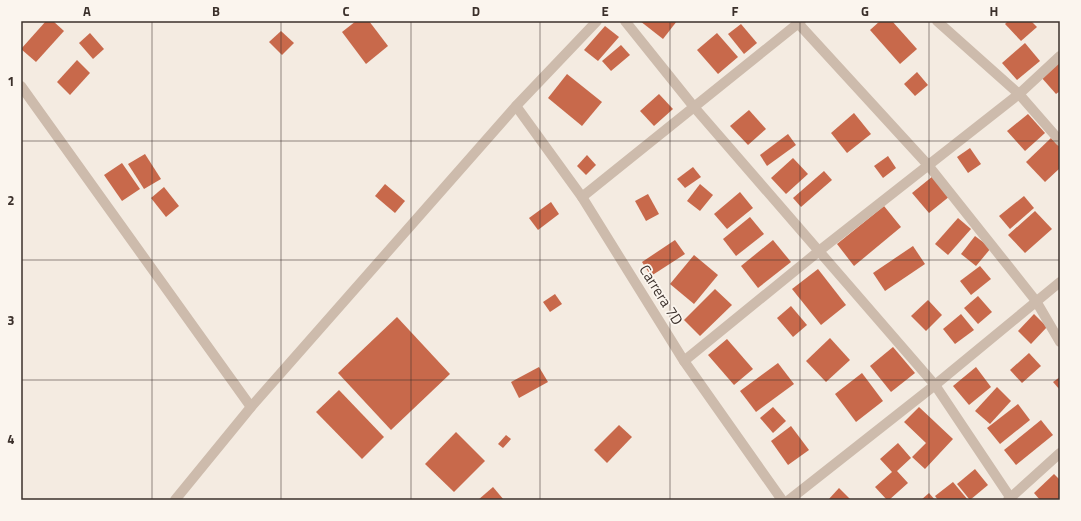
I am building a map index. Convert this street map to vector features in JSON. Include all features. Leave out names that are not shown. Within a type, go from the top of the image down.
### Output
[{"type":"street","points":[[175,500],[251,407],[516,106],[597,21]]},
{"type":"street","points":[[624,21],[694,107],[935,385],[1010,499],[1060,453]]},
{"type":"street","points":[[937,21],[1019,94],[1060,141]]},
{"type":"street","points":[[582,197],[799,22],[928,165],[1036,301],[1060,342]]},
{"type":"street","points":[[684,361],[819,251],[1019,94],[1060,56]]},
{"type":"street","points":[[21,86],[251,407]]},
{"type":"street","name":"Carrera 7D","points":[[516,106],[582,197],[684,361],[782,500]]},
{"type":"street","points":[[789,500],[935,385],[1060,282]]},
{"type":"building","points":[[46,21],[53,21],[64,31],[36,62],[21,49]]},
{"type":"building","points":[[356,21],[369,21],[388,46],[366,64],[342,32]]},
{"type":"building","points":[[640,21],[677,21],[663,39]]},
{"type":"building","points":[[880,21],[892,21],[917,49],[900,64],[870,30]]},
{"type":"building","points":[[1008,21],[1031,21],[1037,27],[1021,41],[1005,24]]},
{"type":"building","points":[[741,24],[757,43],[744,54],[728,34]]},
{"type":"building","points":[[605,26],[619,37],[598,61],[584,50]]},
{"type":"building","points":[[281,31],[294,43],[282,55],[269,42]]},
{"type":"building","points":[[90,33],[104,49],[93,59],[79,43]]},
{"type":"building","points":[[717,33],[738,57],[718,74],[697,50]]},
{"type":"building","points":[[1025,43],[1040,61],[1017,80],[1002,63]]},
{"type":"building","points":[[621,45],[630,55],[611,71],[602,61]]},
{"type":"building","points":[[77,60],[90,73],[70,95],[57,82]]},
{"type":"building","points":[[1060,61],[1060,91],[1056,94],[1041,77]]},
{"type":"building","points":[[917,72],[928,85],[915,96],[904,84]]},
{"type":"building","points":[[567,74],[602,102],[582,126],[548,98]]},
{"type":"building","points":[[659,94],[673,109],[654,126],[640,111]]},
{"type":"building","points":[[749,110],[766,129],[748,145],[730,126]]},
{"type":"building","points":[[854,113],[871,134],[847,153],[831,133]]},
{"type":"building","points":[[1028,114],[1045,133],[1025,151],[1007,131]]},
{"type":"building","points":[[788,134],[796,145],[767,166],[760,155]]},
{"type":"building","points":[[1051,138],[1060,147],[1060,168],[1045,182],[1026,162]]},
{"type":"building","points":[[970,148],[981,164],[968,173],[957,157]]},
{"type":"building","points":[[145,154],[161,179],[144,189],[128,164]]},
{"type":"building","points":[[587,155],[596,165],[586,175],[577,166]]},
{"type":"building","points":[[888,156],[896,168],[883,178],[874,166]]},
{"type":"building","points":[[793,158],[808,174],[786,194],[771,178]]},
{"type":"building","points":[[122,163],[140,189],[122,201],[104,175]]},
{"type":"building","points":[[693,167],[701,177],[685,188],[677,179]]},
{"type":"building","points":[[824,171],[832,180],[801,207],[793,198]]},
{"type":"building","points":[[933,176],[950,196],[929,213],[912,193]]},
{"type":"building","points":[[385,184],[405,201],[395,213],[375,196]]},
{"type":"building","points":[[700,184],[713,195],[700,211],[687,201]]},
{"type":"building","points":[[164,187],[179,206],[166,217],[151,198]]},
{"type":"building","points":[[740,192],[753,208],[727,229],[714,214]]},
{"type":"building","points":[[648,194],[659,214],[646,221],[635,201]]},
{"type":"building","points":[[1024,196],[1034,208],[1010,229],[999,216]]},
{"type":"building","points":[[551,202],[559,214],[538,230],[529,218]]},
{"type":"building","points":[[884,206],[901,227],[854,266],[837,244]]},
{"type":"building","points":[[1035,211],[1052,229],[1025,253],[1008,235]]},
{"type":"building","points":[[750,217],[764,234],[736,256],[723,239]]},
{"type":"building","points":[[958,218],[971,229],[948,255],[935,244]]},
{"type":"building","points":[[975,236],[991,248],[976,266],[961,254]]},
{"type":"building","points":[[675,240],[685,254],[651,276],[642,262]]},
{"type":"building","points":[[773,240],[791,262],[758,288],[741,266]]},
{"type":"building","points":[[913,246],[925,264],[885,291],[873,273]]},
{"type":"building","points":[[694,255],[718,275],[694,304],[670,284]]},
{"type":"building","points":[[980,266],[991,279],[971,295],[960,281]]},
{"type":"building","points":[[818,269],[846,305],[821,325],[792,289]]},
{"type":"building","points":[[715,289],[732,305],[700,336],[684,320]]},
{"type":"building","points":[[555,294],[562,304],[550,312],[543,302]]},
{"type":"building","points":[[978,296],[992,312],[978,324],[964,308]]},
{"type":"building","points":[[928,300],[942,315],[926,331],[911,316]]},
{"type":"building","points":[[791,306],[807,325],[793,337],[777,318]]},
{"type":"building","points":[[961,314],[974,330],[955,344],[943,329]]},
{"type":"building","points":[[1034,314],[1047,327],[1031,344],[1018,331]]},
{"type":"building","points":[[397,317],[450,374],[391,430],[338,373]]},
{"type":"building","points":[[830,338],[850,360],[826,382],[806,361]]},
{"type":"building","points":[[727,339],[753,369],[734,385],[708,355]]},
{"type":"building","points":[[893,347],[915,373],[891,392],[870,366]]},
{"type":"building","points":[[1029,353],[1041,366],[1022,383],[1010,370]]},
{"type":"building","points":[[778,363],[794,384],[756,412],[740,391]]},
{"type":"building","points":[[539,367],[548,382],[519,398],[511,382]]},
{"type":"building","points":[[976,367],[991,387],[969,405],[953,386]]},
{"type":"building","points":[[862,373],[883,401],[856,422],[835,394]]},
{"type":"building","points":[[1060,377],[1060,390],[1053,382]]},
{"type":"building","points":[[997,387],[1011,401],[990,424],[975,411]]},
{"type":"building","points":[[339,390],[384,437],[362,459],[316,412]]},
{"type":"building","points":[[1018,404],[1030,420],[1000,444],[987,428]]},
{"type":"building","points":[[773,407],[786,421],[773,433],[760,418]]},
{"type":"building","points":[[919,407],[953,439],[925,469],[912,457],[926,443],[904,422]]},
{"type":"building","points":[[1041,420],[1053,435],[1016,465],[1004,450]]},
{"type":"building","points":[[619,425],[632,437],[607,463],[594,450]]},
{"type":"building","points":[[791,426],[809,450],[788,465],[771,441]]},
{"type":"building","points":[[456,432],[485,461],[454,492],[425,464]]},
{"type":"building","points":[[506,435],[511,439],[503,448],[498,444]]},
{"type":"building","points":[[898,443],[911,458],[897,471],[908,483],[889,500],[887,500],[875,487],[892,472],[880,459]]},
{"type":"building","points":[[975,469],[988,485],[970,500],[957,484]]},
{"type":"building","points":[[1054,474],[1060,480],[1060,500],[1040,500],[1034,493]]},
{"type":"building","points":[[953,482],[968,500],[938,500],[935,496]]},
{"type":"building","points":[[493,487],[504,500],[478,500]]},
{"type":"building","points":[[839,488],[851,500],[828,500]]},
{"type":"building","points":[[929,493],[935,500],[921,500]]}]
